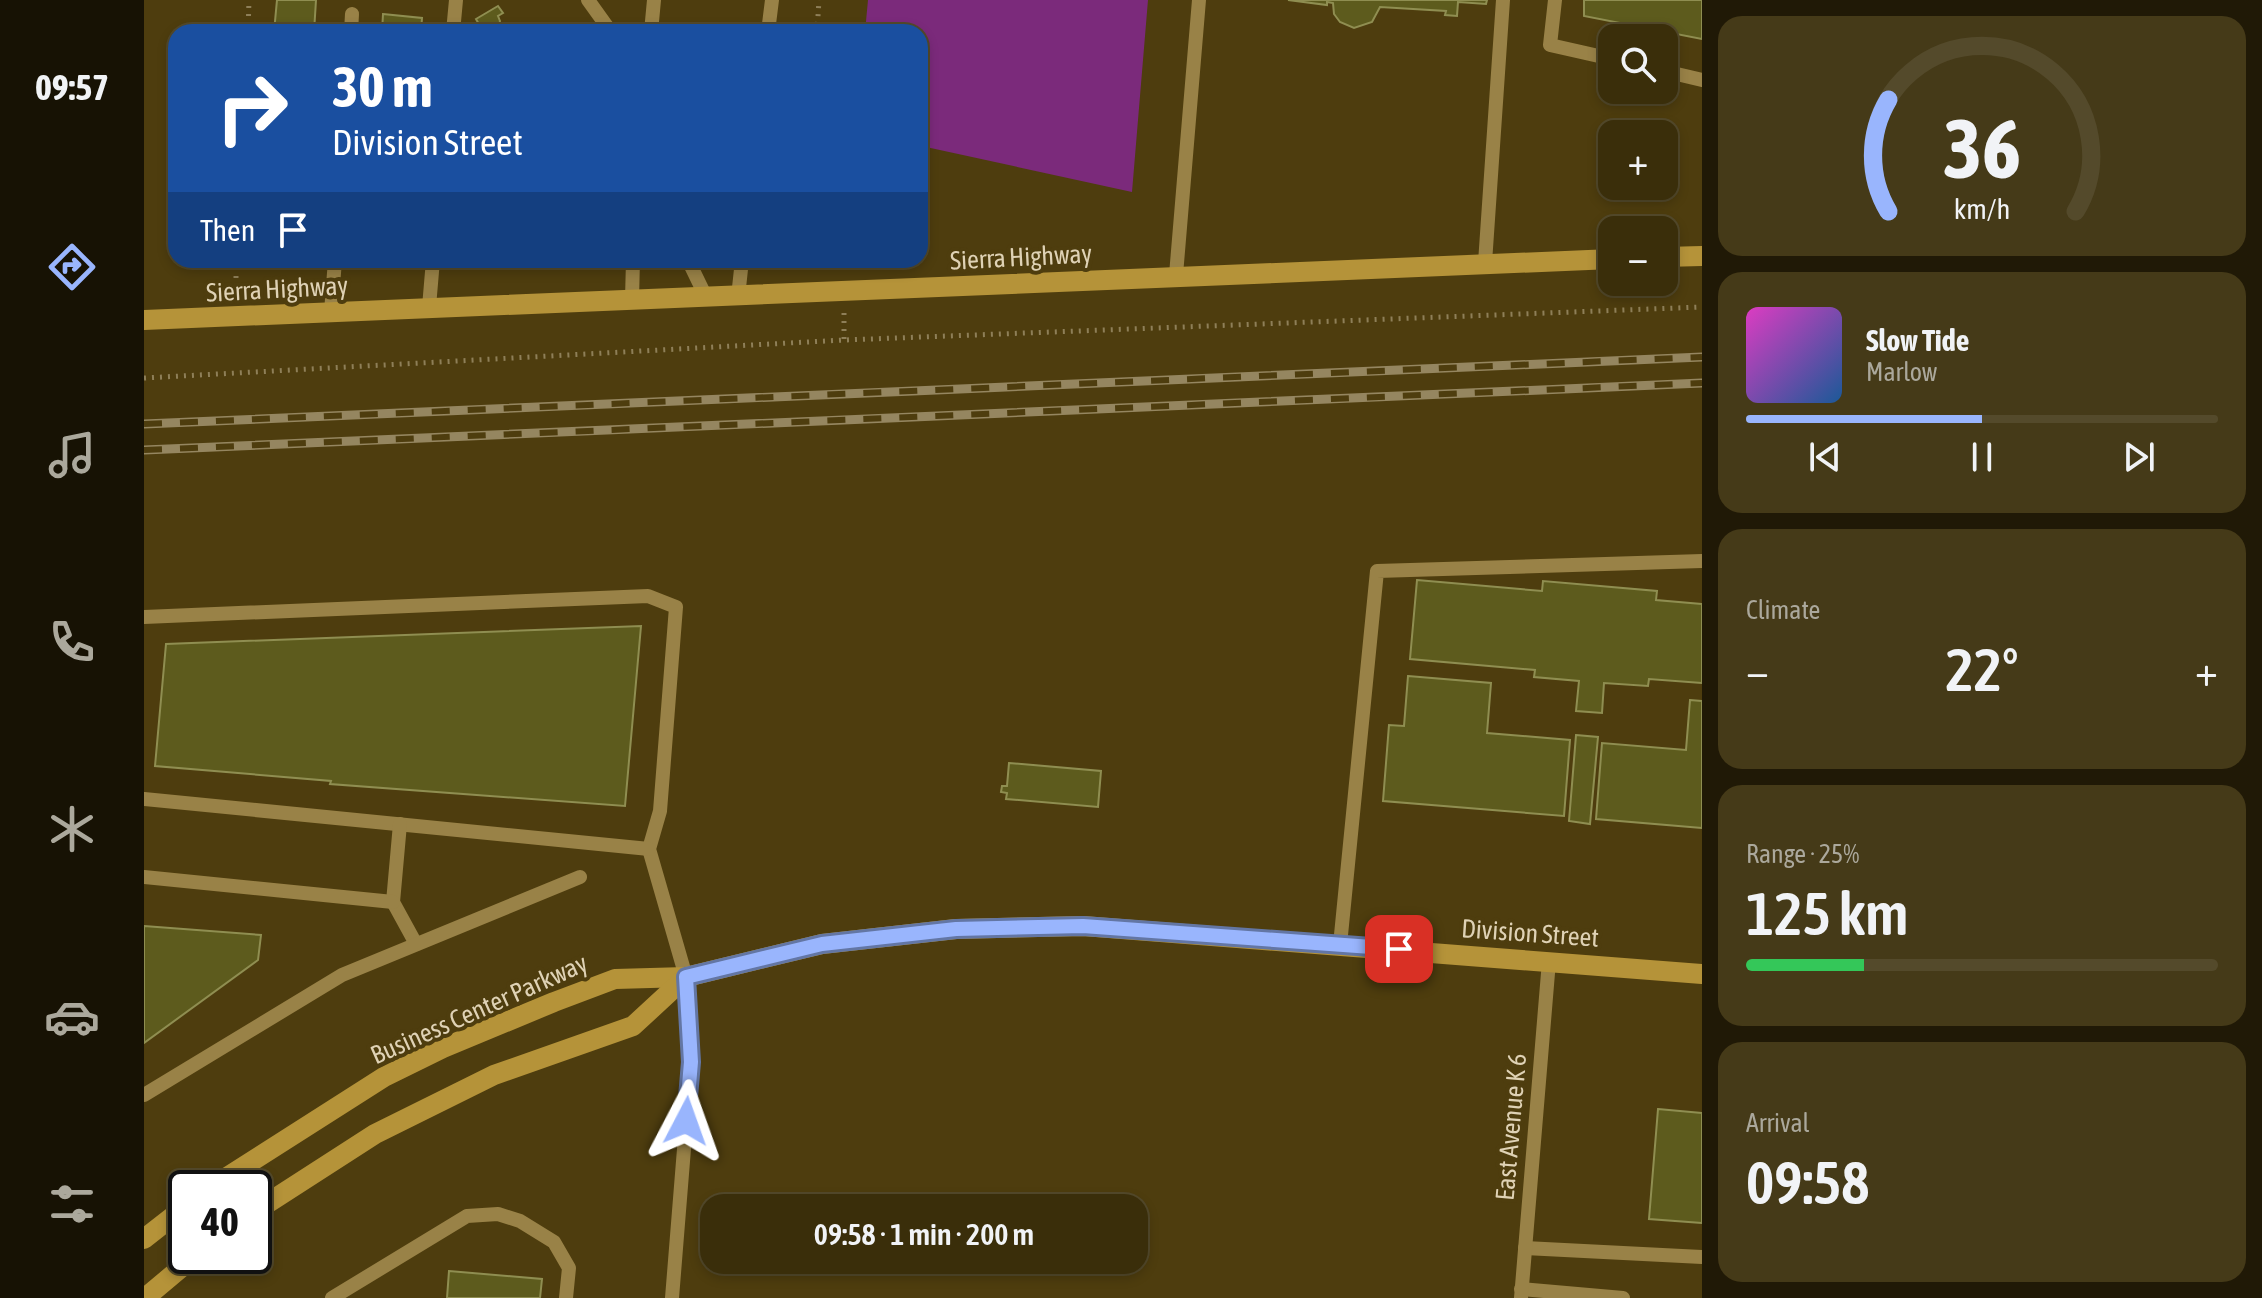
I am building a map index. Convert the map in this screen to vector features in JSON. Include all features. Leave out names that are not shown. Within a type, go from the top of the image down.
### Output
[{"type":"main road","points":[[1678,257],[1702,256]]},
{"type":"main road","name":"Sierra Highway","points":[[144,320],[1598,259]]},
{"type":"main road","name":"Division Street","points":[[686,977],[822,944],[956,929],[1083,926],[1702,974]]},
{"type":"main road","points":[[272,1200],[375,1134],[494,1075],[633,1026],[686,977]]},
{"type":"main road","name":"Business Center Parkway","points":[[238,1170],[384,1077],[443,1048],[615,979],[686,977]]},
{"type":"main road","points":[[144,1239],[168,1220]]},
{"type":"main road","points":[[145,1298],[174,1274]]},
{"type":"street","points":[[454,24],[456,0]]},
{"type":"street","points":[[588,0],[605,24]]},
{"type":"street","points":[[652,24],[654,0]]},
{"type":"street","points":[[769,24],[772,0]]},
{"type":"street","points":[[1176,275],[1199,0]]},
{"type":"street","points":[[1485,263],[1503,0]]},
{"type":"street","points":[[1555,0],[1550,45],[1598,56]]},
{"type":"street","points":[[351,24],[352,14]]},
{"type":"street","points":[[1678,74],[1702,80]]},
{"type":"street","points":[[331,312],[334,268]]},
{"type":"street","points":[[429,307],[432,268]]},
{"type":"street","points":[[632,299],[633,268]]},
{"type":"street","points":[[692,268],[706,297]]},
{"type":"street","points":[[738,297],[741,268]]},
{"type":"street","points":[[1340,945],[1377,571],[1702,561]]},
{"type":"street","points":[[144,617],[648,596],[676,607],[660,811],[649,849],[686,977],[691,1062],[672,1298]]},
{"type":"street","points":[[144,799],[649,849]]},
{"type":"street","points":[[400,824],[393,902],[416,944]]},
{"type":"street","points":[[144,877],[393,902]]},
{"type":"street","points":[[144,1095],[342,975],[580,877]]},
{"type":"street","name":"East Avenue K 6","points":[[1521,1294],[1549,961]]},
{"type":"street","points":[[332,1298],[467,1216],[498,1214],[520,1221],[554,1242],[569,1268],[566,1298]]},
{"type":"street","points":[[1525,1248],[1702,1257]]},
{"type":"street","points":[[1521,1294],[1623,1298]]},
{"type":"path","points":[[248,24],[249,0]]},
{"type":"path","points":[[818,24],[819,0]]},
{"type":"path","points":[[236,268],[237,317]]},
{"type":"path","points":[[144,378],[860,340],[1702,307]]},
{"type":"shaded area","points":[[868,0],[1148,0],[1132,192],[928,147],[928,24],[866,24]]},
{"type":"building","points":[[277,0],[316,0],[314,24],[275,24]]},
{"type":"building","points":[[1288,0],[1487,0],[1486,4],[1458,2],[1457,16],[1445,15],[1446,11],[1380,7],[1372,22],[1354,28],[1340,22],[1334,14],[1333,3]]},
{"type":"building","points":[[1584,0],[1702,0],[1702,39],[1678,34],[1678,24],[1625,24],[1584,16]]},
{"type":"building","points":[[498,6],[503,13],[498,16],[499,24],[479,24],[476,19]]},
{"type":"building","points":[[383,14],[422,18],[422,24],[382,24]]},
{"type":"building","points":[[1417,580],[1542,591],[1543,581],[1657,591],[1656,600],[1702,604],[1702,683],[1649,679],[1648,686],[1604,683],[1602,713],[1576,711],[1579,681],[1534,677],[1535,670],[1410,659]]},
{"type":"building","points":[[641,626],[625,806],[330,784],[331,781],[155,766],[166,644]]},
{"type":"building","points":[[1408,676],[1491,683],[1487,733],[1570,740],[1564,816],[1383,801],[1389,725],[1404,726]]},
{"type":"building","points":[[1690,700],[1702,701],[1702,828],[1596,819],[1602,743],[1686,750]]},
{"type":"building","points":[[1576,735],[1598,737],[1590,824],[1569,821]]},
{"type":"building","points":[[1009,763],[1101,771],[1098,807],[1006,799],[1007,793],[1001,792],[1002,786],[1007,786]]},
{"type":"building","points":[[144,926],[261,935],[258,960],[144,1043]]},
{"type":"building","points":[[1658,1109],[1702,1113],[1702,1223],[1649,1219]]},
{"type":"building","points":[[449,1271],[542,1279],[540,1298],[447,1298]]},
{"type":"railway","points":[[144,424],[1702,357]]},
{"type":"railway","points":[[144,450],[1702,383]]},
{"type":"route","points":[[686,1121],[691,1062],[686,977],[714,970],[822,944],[956,929],[1083,926],[1399,949]]}]
